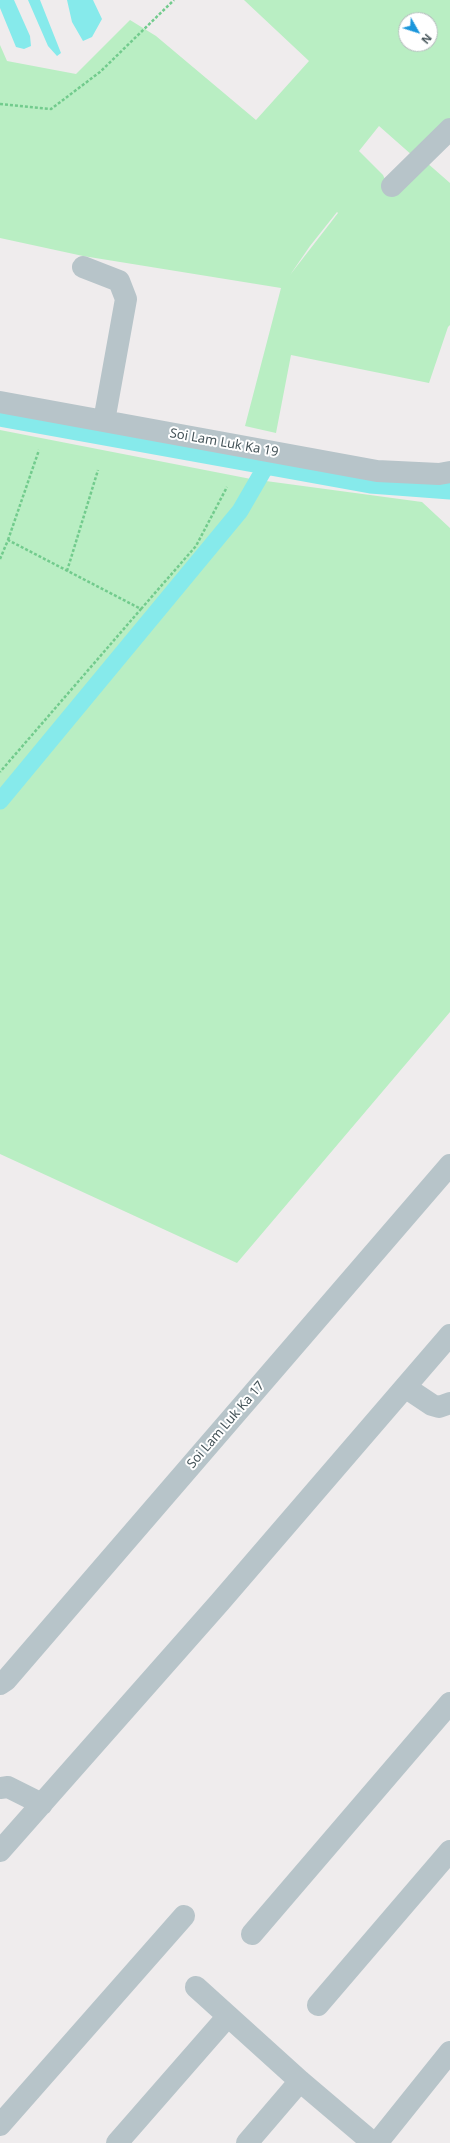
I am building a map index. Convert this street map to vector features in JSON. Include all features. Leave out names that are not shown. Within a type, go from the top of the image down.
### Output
[{"type":"street","points":[[392,186],[450,129]]},
{"type":"street","points":[[83,267],[119,282],[126,299],[104,422]]},
{"type":"street","name":"Soi Lam Luk Ka 19","points":[[0,402],[377,471],[432,474],[450,472]]},
{"type":"street","name":"Soi Lam Luk Ka 17","points":[[0,1684],[22,1661],[450,1165]]},
{"type":"street","points":[[0,1851],[450,1335]]},
{"type":"street","points":[[405,1387],[439,1407],[450,1404]]},
{"type":"street","points":[[252,1934],[450,1703]]},
{"type":"street","points":[[0,1788],[8,1787],[42,1804]]},
{"type":"street","points":[[318,2005],[450,1851]]},
{"type":"street","points":[[0,2125],[184,1916]]},
{"type":"street","points":[[196,1988],[300,2082],[373,2143]]},
{"type":"street","points":[[117,2143],[228,2016]]},
{"type":"street","points":[[377,2143],[450,2052]]},
{"type":"street","points":[[247,2143],[300,2082]]},
{"type":"path","points":[[0,104],[50,109],[100,72],[174,0]]},
{"type":"path","points":[[0,559],[39,450]]},
{"type":"path","points":[[67,571],[98,470]]},
{"type":"path","points":[[0,772],[196,546],[227,487]]},
{"type":"path","points":[[8,540],[141,610]]},
{"type":"green space","points":[[244,0],[450,0],[450,119],[413,156],[379,126],[359,151],[383,175],[388,186],[426,162],[450,183],[450,325],[429,383],[291,355],[276,433],[245,426],[281,288],[83,256],[0,238],[0,45],[7,61],[76,74],[130,20],[156,36],[256,120],[309,61]],"holes":[[[337,212],[338,213],[290,275],[310,246]]]},
{"type":"green space","points":[[0,430],[251,479],[422,502],[450,528],[450,1012],[237,1263],[0,1154]]},
{"type":"water","points":[[0,0],[14,0],[30,36],[31,46],[24,49],[16,47],[0,8]]},
{"type":"water","points":[[28,0],[40,0],[61,53],[57,56],[48,46]]},
{"type":"water","points":[[67,0],[93,0],[102,19],[92,37],[83,41],[72,22]]},
{"type":"waterway","points":[[0,418],[370,485],[450,491]]},
{"type":"waterway","points":[[0,801],[240,511],[266,466]]}]
